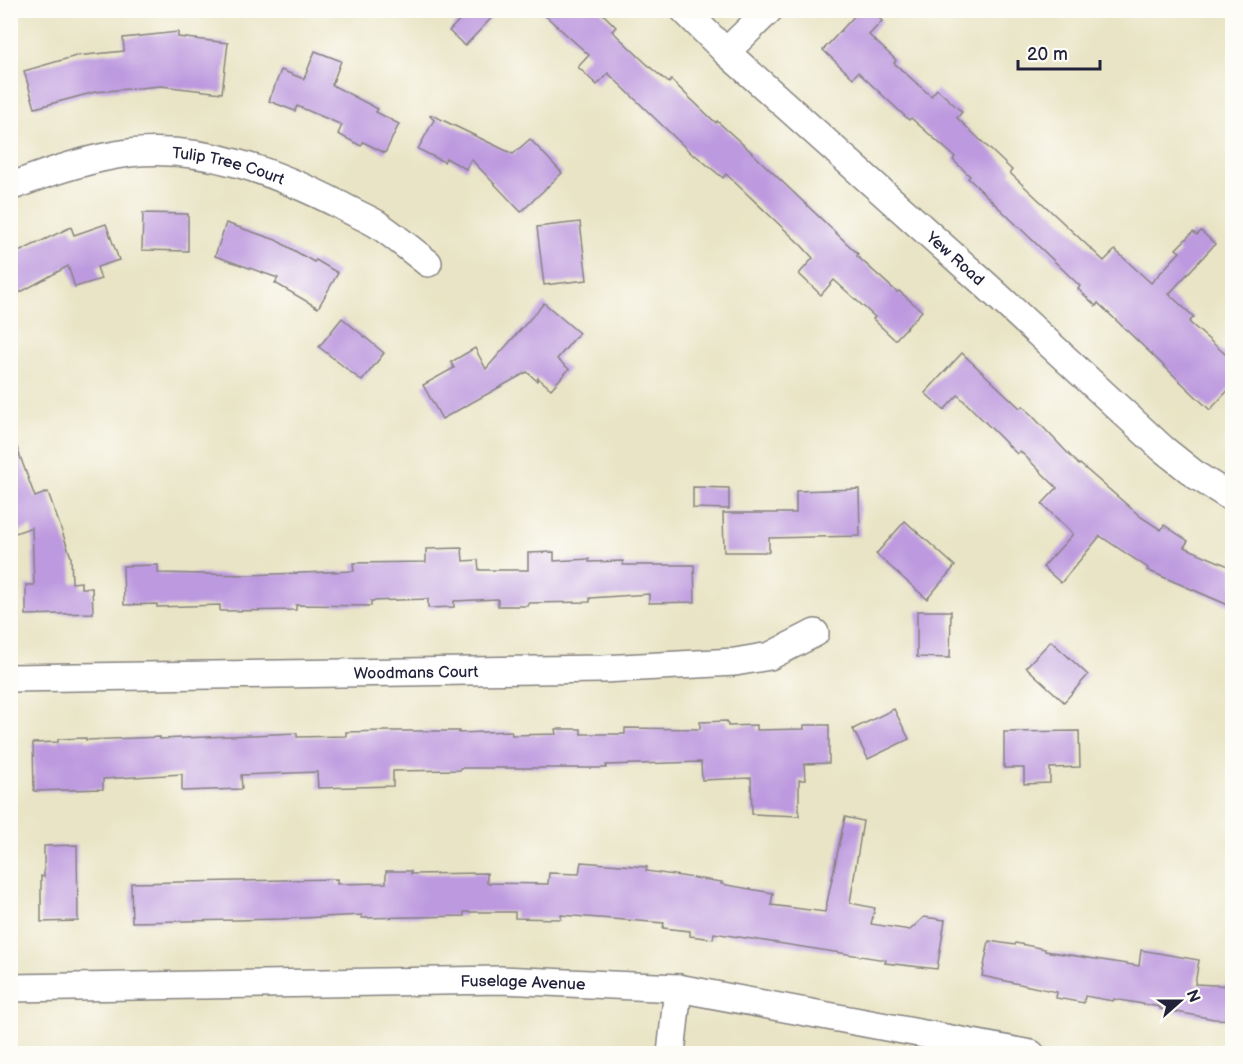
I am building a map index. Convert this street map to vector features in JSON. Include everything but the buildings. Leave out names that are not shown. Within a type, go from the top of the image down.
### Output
[{"type":"street","name":"Yew Road","points":[[684,10],[726,52],[987,286],[1163,449],[1197,476],[1233,498]]},
{"type":"street","points":[[726,52],[769,10]]},
{"type":"street","name":"Tulip Tree Court","points":[[10,187],[82,163],[129,153],[163,152],[202,155],[245,165],[305,187],[376,224],[428,263]]},
{"type":"street","name":"Woodmans Court","points":[[10,678],[603,669],[689,665],[735,662],[770,656],[815,633]]},
{"type":"street","name":"Fuselage Avenue","points":[[10,988],[501,980],[565,981],[678,988],[1031,1053]]},
{"type":"street","points":[[671,1053],[678,988]]}]
